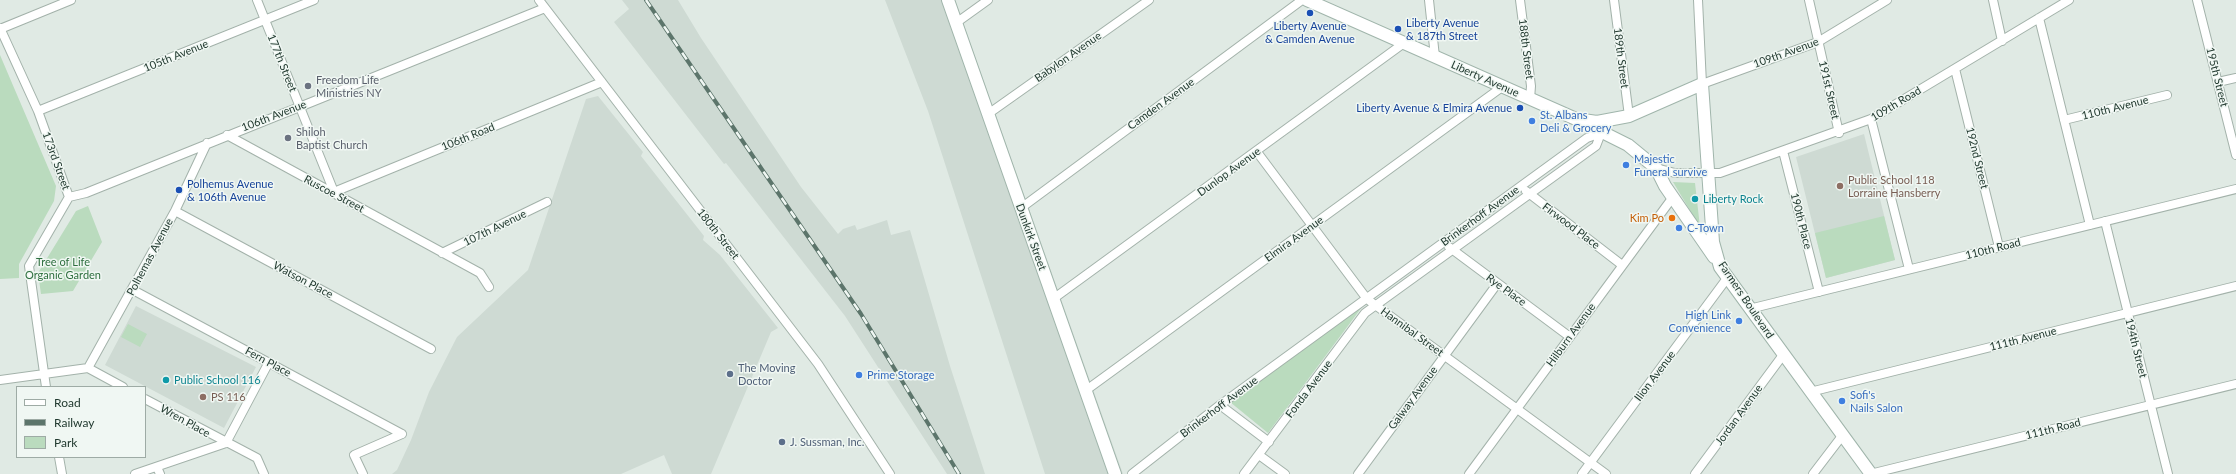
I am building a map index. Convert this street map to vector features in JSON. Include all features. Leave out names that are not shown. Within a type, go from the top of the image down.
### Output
[{"type":"main road","name":"Dunkirk Street","points":[[948,0],[1115,474]]},
{"type":"main road","name":"Liberty Avenue","points":[[1309,1],[1576,119],[1601,133],[1628,145],[1656,168],[1673,197],[1720,267]]},
{"type":"main road","points":[[1576,119],[1597,122],[1629,116],[1702,84]]},
{"type":"main road","name":"Farmers Boulevard","points":[[1702,84],[1713,242],[1720,267],[1749,309],[1871,474]]},
{"type":"street","points":[[0,29],[71,0]]},
{"type":"street","name":"177th Street","points":[[257,0],[334,192]]},
{"type":"street","name":"105th Avenue","points":[[38,111],[314,0]]},
{"type":"street","name":"180th Street","points":[[539,0],[818,364],[890,474]]},
{"type":"street","points":[[956,24],[988,0]]},
{"type":"street","name":"Babylon Avenue","points":[[988,114],[1149,0]]},
{"type":"street","points":[[1429,0],[1435,57]]},
{"type":"street","name":"188th Street","points":[[1520,0],[1531,86],[1530,99]]},
{"type":"street","name":"189th Street","points":[[1614,0],[1629,116]]},
{"type":"street","name":"Farmers Boulevard","points":[[1698,0],[1702,84]]},
{"type":"street","name":"191st Street","points":[[1809,0],[1839,132]]},
{"type":"street","name":"109th Avenue","points":[[1702,84],[1818,42],[1887,0]]},
{"type":"street","points":[[1993,0],[2002,41]]},
{"type":"street","name":"109th Road","points":[[1708,174],[1720,173],[1839,132],[1872,119],[2069,0]]},
{"type":"street","name":"195th Street","points":[[2197,0],[2236,155]]},
{"type":"street","name":"Camden Avenue","points":[[1021,208],[1309,1]]},
{"type":"street","name":"106th Avenue","points":[[69,197],[86,193],[226,135],[545,8]]},
{"type":"street","points":[[2039,18],[2090,225]]},
{"type":"street","name":"173rd Street","points":[[0,29],[38,111],[69,197],[29,266],[46,386]]},
{"type":"street","name":"Dunlop Avenue","points":[[1053,299],[1257,152],[1404,43]]},
{"type":"street","name":"192nd Street","points":[[1955,69],[1999,247]]},
{"type":"street","points":[[2218,82],[2236,78]]},
{"type":"street","name":"106th Road","points":[[334,192],[602,82]]},
{"type":"street","name":"Elmira Avenue","points":[[1085,391],[1502,87]]},
{"type":"street","name":"110th Avenue","points":[[2064,120],[2167,95]]},
{"type":"street","points":[[1872,119],[1909,270]]},
{"type":"street","name":"Brinkerhoff Avenue","points":[[1132,474],[1220,405],[1587,138],[1601,133]]},
{"type":"street","name":"Brinkerhoff Avenue","points":[[1376,306],[1596,146],[1601,133]]},
{"type":"street","name":"Ruscoe Street","points":[[226,135],[334,192],[480,273],[489,288]]},
{"type":"street","name":"Polhemas Avenue","points":[[88,368],[175,211],[207,143]]},
{"type":"street","name":"190th Place","points":[[1783,151],[1819,292]]},
{"type":"street","name":"Hannibal Street","points":[[1257,152],[1367,299],[1606,474]]},
{"type":"street","name":"Liberty Avenue","points":[[1656,168],[1675,173],[1708,174]]},
{"type":"street","name":"Firwood Place","points":[[1521,186],[1529,195],[1622,265]]},
{"type":"street","name":"110th Road","points":[[1749,309],[2236,189]]},
{"type":"street","name":"Hilburn Avenue","points":[[1469,474],[1673,197]]},
{"type":"street","name":"107th Avenue","points":[[442,253],[547,202]]},
{"type":"street","name":"Watson Place","points":[[175,211],[430,349]]},
{"type":"street","name":"194th Street","points":[[2105,221],[2168,474]]},
{"type":"street","name":"Rye Place","points":[[1444,242],[1452,250],[1570,337]]},
{"type":"street","name":"Ilion Avenue","points":[[1582,474],[1728,277]]},
{"type":"street","name":"Galway Avenue","points":[[1358,474],[1498,284]]},
{"type":"street","name":"111th Avenue","points":[[1810,392],[2236,286]]},
{"type":"street","name":"Fern Place","points":[[132,290],[402,434],[354,455],[363,474]]},
{"type":"street","name":"Fonda Avenue","points":[[1244,474],[1365,313],[1376,306]]},
{"type":"street","name":"Jordan Avenue","points":[[1695,474],[1783,355]]},
{"type":"street","points":[[135,474],[158,470],[226,443],[269,362]]},
{"type":"street","points":[[0,380],[88,368],[121,386]]},
{"type":"street","name":"111th Road","points":[[1871,474],[2236,384]]},
{"type":"street","name":"Wren Place","points":[[146,400],[257,458],[264,474]]},
{"type":"street","points":[[1220,405],[1269,442]]},
{"type":"street","points":[[1813,474],[1842,436]]},
{"type":"street","points":[[1259,455],[1285,474]]},
{"type":"street","points":[[59,458],[62,474]]},
{"type":"shaded area","points":[[622,0],[678,0],[701,38],[801,187],[838,234],[843,229],[855,225],[857,230],[887,220],[891,235],[910,230],[950,366],[985,474],[947,474],[845,316],[726,163],[724,164],[614,22],[629,9]]},
{"type":"shaded area","points":[[885,0],[955,0],[1123,474],[1045,474],[928,111]]},
{"type":"shaded area","points":[[598,96],[643,152],[641,156],[704,236],[703,240],[720,255],[778,328],[771,332],[711,474],[672,474],[664,455],[621,474],[392,474],[397,470],[411,440],[429,392],[457,337],[528,270],[586,99]]},
{"type":"shaded area","name":"Public School 118 Lorraine Hansberry","points":[[1864,134],[1895,260],[1826,278],[1796,157]]},
{"type":"shaded area","name":"PS 116","points":[[136,306],[256,367],[224,428],[105,365]]},
{"type":"green space","points":[[0,55],[56,186],[54,201],[19,264],[19,278],[0,279]]},
{"type":"green space","points":[[1673,182],[1695,183],[1700,227]]},
{"type":"green space","name":"Tree of Life Organic Garden","points":[[88,206],[102,242],[73,291],[41,294],[38,273],[76,211]]},
{"type":"green space","points":[[1884,216],[1895,260],[1826,278],[1815,233]]},
{"type":"green space","points":[[1362,307],[1268,433],[1230,402]]},
{"type":"green space","points":[[128,324],[147,334],[140,347],[121,337]]},
{"type":"railway","points":[[646,0],[861,314],[959,474]]},
{"type":"place","name":"Liberty Avenue & Camden Avenue","points":[[1310,13]]},
{"type":"place","name":"Liberty Avenue & 187th Street","points":[[1398,29]]},
{"type":"place","name":"Freedom Life Ministries NY","points":[[308,86]]},
{"type":"place","name":"Liberty Avenue & Elmira Avenue","points":[[1520,108]]},
{"type":"place","name":"St. Albans Deli & Grocery","points":[[1532,121]]},
{"type":"place","name":"Shiloh Baptist Church","points":[[288,138]]},
{"type":"place","name":"Majestic Funeral survive","points":[[1626,165]]},
{"type":"place","name":"Public School 118 Lorraine Hansberry","points":[[1840,186]]},
{"type":"place","name":"Polhemus Avenue & 106th Avenue","points":[[179,190]]},
{"type":"place","name":"Liberty Rock","points":[[1695,199]]},
{"type":"place","name":"Kim Po","points":[[1672,218]]},
{"type":"place","name":"C-Town","points":[[1679,228]]},
{"type":"place","name":"High Link Convenience","points":[[1739,321]]},
{"type":"place","name":"The Moving Doctor","points":[[730,374]]},
{"type":"place","name":"Prime Storage","points":[[859,375]]},
{"type":"place","name":"Public School 116","points":[[166,380]]},
{"type":"place","name":"PS 116","points":[[203,397]]},
{"type":"place","name":"Sofi's Nails Salon","points":[[1842,401]]},
{"type":"place","name":"J. Sussman, Inc.","points":[[782,442]]}]
